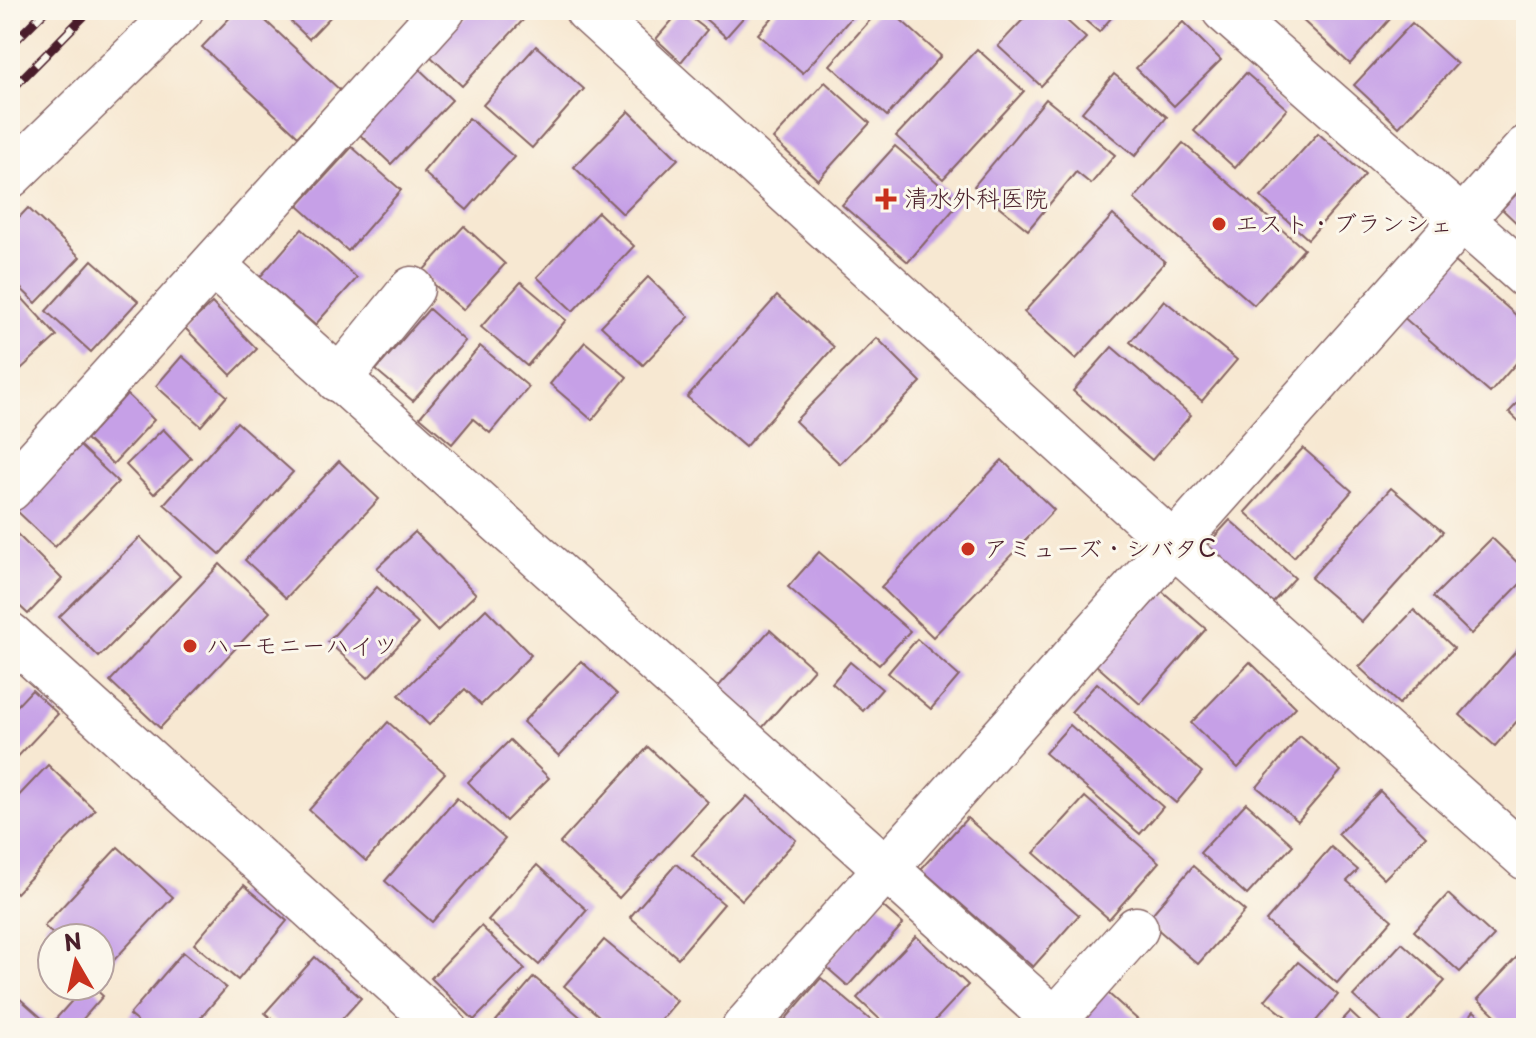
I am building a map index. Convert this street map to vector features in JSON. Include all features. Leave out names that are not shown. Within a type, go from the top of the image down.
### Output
[{"type":"street","points":[[10,176],[181,10]]},
{"type":"street","points":[[10,489],[443,10]]},
{"type":"street","points":[[587,10],[1173,544],[1526,858]]},
{"type":"street","points":[[1224,10],[1526,276]]},
{"type":"street","points":[[748,1027],[1526,148]]},
{"type":"street","points":[[213,265],[1059,1024],[1136,929]]},
{"type":"street","points":[[338,380],[412,289]]},
{"type":"street","points":[[10,635],[444,1028]]},
{"type":"building","points":[[237,10],[254,10],[341,91],[298,136],[202,47]]},
{"type":"building","points":[[279,10],[337,10],[309,39]]},
{"type":"building","points":[[472,10],[516,10],[525,18],[462,86],[429,55]]},
{"type":"building","points":[[681,10],[707,30],[681,62],[656,39]]},
{"type":"building","points":[[695,10],[750,10],[726,37]]},
{"type":"building","points":[[779,10],[858,10],[803,73],[758,34]]},
{"type":"building","points":[[879,10],[890,10],[941,56],[887,116],[830,65]]},
{"type":"building","points":[[1032,10],[1055,10],[1086,38],[1041,86],[998,46]]},
{"type":"building","points":[[1073,10],[1118,10],[1099,32]]},
{"type":"building","points":[[1306,10],[1380,10],[1390,19],[1350,64],[1299,17]]},
{"type":"building","points":[[1183,22],[1221,60],[1174,106],[1136,68]]},
{"type":"building","points":[[1412,23],[1457,64],[1399,127],[1354,85]]},
{"type":"building","points":[[536,46],[584,89],[532,148],[483,105]]},
{"type":"building","points":[[977,49],[1024,91],[943,179],[896,136]]},
{"type":"building","points":[[416,66],[452,100],[391,164],[355,130]]},
{"type":"building","points":[[1246,73],[1287,109],[1235,168],[1194,131]]},
{"type":"building","points":[[1114,74],[1167,117],[1135,156],[1082,112]]},
{"type":"building","points":[[825,82],[870,123],[818,180],[773,139]]},
{"type":"building","points":[[1046,99],[1115,155],[1091,184],[1076,172],[1028,230],[974,186]]},
{"type":"building","points":[[629,111],[678,159],[623,214],[574,167]]},
{"type":"building","points":[[469,118],[514,157],[467,210],[423,172]]},
{"type":"building","points":[[1318,133],[1365,175],[1308,239],[1261,197]]},
{"type":"building","name":"エスト・ブランシェ","points":[[1183,143],[1304,249],[1254,305],[1134,199]]},
{"type":"building","points":[[895,146],[960,202],[908,262],[842,205]]},
{"type":"building","points":[[352,147],[401,190],[348,251],[298,206]]},
{"type":"building","points":[[1526,184],[1526,232],[1502,209]]},
{"type":"building","points":[[28,208],[80,257],[36,303],[10,278],[10,227]]},
{"type":"building","points":[[598,212],[634,246],[573,311],[537,277]]},
{"type":"building","points":[[1113,215],[1165,262],[1076,359],[1024,312]]},
{"type":"building","points":[[464,226],[505,264],[463,310],[421,273]]},
{"type":"building","points":[[302,229],[357,278],[315,325],[260,277]]},
{"type":"building","points":[[1452,259],[1526,324],[1526,352],[1490,393],[1401,315]]},
{"type":"building","points":[[92,260],[138,301],[91,352],[46,311]]},
{"type":"building","points":[[648,277],[689,317],[643,365],[601,326]]},
{"type":"building","points":[[521,282],[566,320],[527,366],[481,327]]},
{"type":"building","points":[[10,285],[57,336],[10,379]]},
{"type":"building","points":[[777,296],[834,347],[745,447],[687,397]]},
{"type":"building","points":[[1164,300],[1237,360],[1202,401],[1130,342]]},
{"type":"building","points":[[212,303],[257,349],[231,375],[185,328]]},
{"type":"building","points":[[429,309],[465,341],[413,401],[376,370]]},
{"type":"building","points":[[877,338],[921,382],[840,464],[795,421]]},
{"type":"building","points":[[585,342],[627,377],[592,420],[550,384]]},
{"type":"building","points":[[480,346],[529,387],[490,433],[473,419],[452,444],[420,417]]},
{"type":"building","points":[[1112,347],[1191,415],[1152,460],[1073,391]]},
{"type":"building","points":[[182,356],[227,396],[201,426],[156,386]]},
{"type":"building","points":[[127,394],[154,420],[113,464],[86,439]]},
{"type":"building","points":[[1526,394],[1526,428],[1509,412]]},
{"type":"building","points":[[237,422],[293,472],[220,554],[164,504]]},
{"type":"building","points":[[163,429],[191,458],[154,494],[126,465]]},
{"type":"building","points":[[80,446],[118,482],[55,547],[17,511]]},
{"type":"building","points":[[1303,448],[1352,491],[1294,557],[1245,512]]},
{"type":"building","name":"アミューズ・シバタC","points":[[1002,460],[1054,510],[933,637],[881,587]]},
{"type":"building","points":[[339,461],[379,499],[286,598],[245,560]]},
{"type":"building","points":[[1391,488],[1443,532],[1362,622],[1311,578]]},
{"type":"building","points":[[1230,520],[1295,578],[1271,604],[1206,546]]},
{"type":"building","points":[[10,527],[62,579],[28,614],[10,597]]},
{"type":"building","points":[[415,532],[476,594],[437,631],[377,568]]},
{"type":"building","points":[[140,537],[180,576],[99,657],[59,617]]},
{"type":"building","points":[[1492,538],[1526,571],[1526,578],[1471,634],[1433,597]]},
{"type":"building","points":[[819,552],[910,631],[879,665],[788,587]]},
{"type":"building","name":"ハーモニーハイツ","points":[[220,564],[270,612],[160,728],[110,681]]},
{"type":"building","points":[[377,587],[418,624],[368,678],[328,642]]},
{"type":"building","points":[[1162,591],[1206,629],[1140,704],[1096,665]]},
{"type":"building","points":[[486,609],[531,655],[481,705],[465,689],[429,725],[399,695]]},
{"type":"building","points":[[1414,610],[1454,648],[1399,704],[1359,667]]},
{"type":"building","points":[[770,630],[814,669],[762,728],[717,688]]},
{"type":"building","points":[[917,639],[959,676],[931,709],[888,673]]},
{"type":"building","points":[[1526,640],[1526,711],[1495,746],[1460,715]]},
{"type":"building","points":[[581,661],[617,694],[559,756],[523,722]]},
{"type":"building","points":[[850,662],[882,689],[863,711],[832,683]]},
{"type":"building","points":[[1250,662],[1296,707],[1238,768],[1191,723]]},
{"type":"building","points":[[1097,683],[1202,772],[1176,803],[1071,712]]},
{"type":"building","points":[[32,690],[58,714],[10,765],[10,702],[16,707]]},
{"type":"building","points":[[388,722],[445,773],[366,861],[309,810]]},
{"type":"building","points":[[1070,725],[1163,807],[1140,834],[1045,753]]},
{"type":"building","points":[[1300,736],[1341,771],[1298,821],[1257,787]]},
{"type":"building","points":[[510,740],[549,778],[506,821],[468,782]]},
{"type":"building","points":[[648,747],[708,802],[619,898],[560,843]]},
{"type":"building","points":[[48,765],[95,810],[16,893],[10,887],[10,805]]},
{"type":"building","points":[[1380,791],[1426,836],[1384,879],[1338,834]]},
{"type":"building","points":[[747,796],[796,840],[742,900],[692,855]]},
{"type":"building","points":[[1085,797],[1159,862],[1109,919],[1034,853]]},
{"type":"building","points":[[457,798],[505,839],[432,922],[385,881]]},
{"type":"building","points":[[1246,803],[1293,845],[1247,895],[1200,853]]},
{"type":"building","points":[[967,818],[1079,915],[1033,967],[921,869]]},
{"type":"building","points":[[118,847],[173,897],[116,958],[116,922],[48,922]]},
{"type":"building","points":[[1331,847],[1358,870],[1347,881],[1392,920],[1337,983],[1266,921]]},
{"type":"building","points":[[676,864],[724,904],[678,958],[630,917]]},
{"type":"building","points":[[537,865],[587,910],[539,965],[488,920]]},
{"type":"building","points":[[1193,866],[1245,911],[1198,964],[1147,920]]},
{"type":"building","points":[[244,885],[287,921],[238,980],[194,944]]},
{"type":"building","points":[[1448,894],[1494,936],[1460,972],[1414,931]]},
{"type":"building","points":[[879,903],[903,924],[848,986],[825,966]]},
{"type":"building","points":[[481,926],[525,969],[474,1020],[431,978]]},
{"type":"building","points":[[916,936],[968,985],[928,1028],[889,1028],[857,998]]},
{"type":"building","points":[[604,940],[677,1001],[654,1028],[613,1028],[564,986]]},
{"type":"building","points":[[1402,943],[1445,981],[1403,1028],[1389,1028],[1353,996]]},
{"type":"building","points":[[1526,947],[1526,1028],[1509,1028],[1478,999]]},
{"type":"building","points":[[183,952],[226,988],[192,1028],[145,1028],[129,1015]]},
{"type":"building","points":[[315,957],[361,998],[334,1028],[282,1028],[265,1013]]},
{"type":"building","points":[[1298,962],[1338,995],[1310,1028],[1300,1028],[1265,1000]]},
{"type":"building","points":[[534,977],[593,1028],[504,1028],[496,1021]]},
{"type":"building","points":[[821,978],[880,1028],[790,1028],[783,1022]]},
{"type":"building","points":[[1100,986],[1147,1028],[1092,1028],[1075,1013]]},
{"type":"building","points":[[10,990],[53,1028],[10,1028]]},
{"type":"building","points":[[71,1002],[98,1002],[75,1028],[60,1028],[53,1022]]},
{"type":"building","points":[[1474,1011],[1493,1028],[1459,1028]]},
{"type":"building","points":[[1350,1012],[1367,1028],[1335,1028]]},
{"type":"railway","points":[[10,46],[46,10]]},
{"type":"railway","points":[[10,91],[90,10]]},
{"type":"place","name":"清水外科医院","points":[[886,199]]},
{"type":"place","name":"エスト・ブランシェ","points":[[1219,224]]},
{"type":"place","name":"アミューズ・シバタC","points":[[968,549]]},
{"type":"place","name":"ハーモニーハイツ","points":[[190,646]]}]
